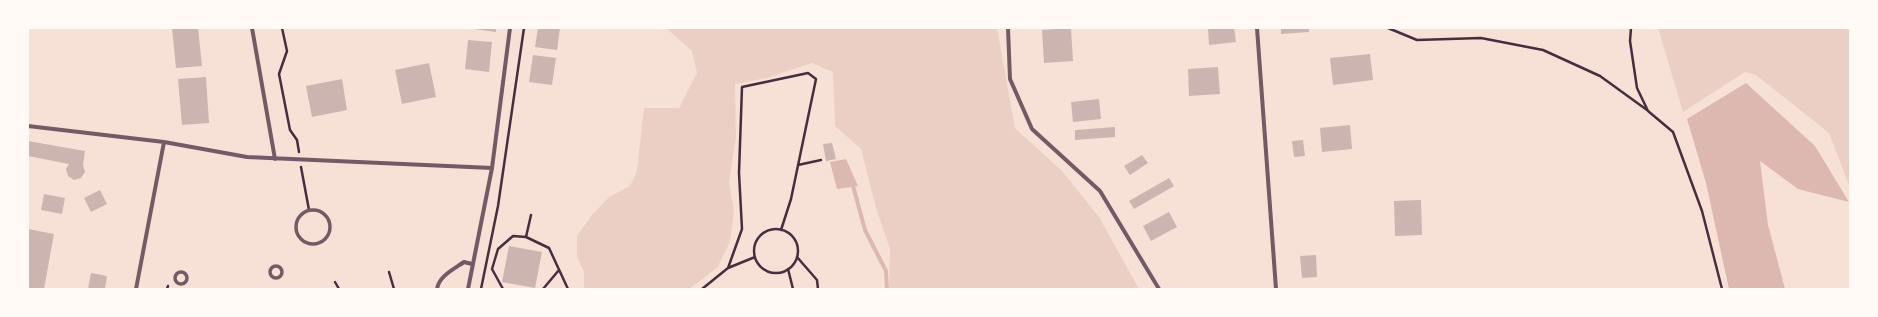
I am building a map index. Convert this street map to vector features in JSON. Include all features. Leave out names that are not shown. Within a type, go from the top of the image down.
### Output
[{"type":"street","points":[[252,28],[275,159]]},
{"type":"street","points":[[468,289],[492,168],[510,28]]},
{"type":"street","points":[[1008,28],[1010,79],[1032,129],[1100,192],[1159,289]]},
{"type":"street","points":[[1257,28],[1276,289]]},
{"type":"street","points":[[28,126],[164,142],[247,158],[492,168]]},
{"type":"street","points":[[136,289],[164,142]]},
{"type":"street","points":[[309,210],[320,211],[329,219],[330,230],[324,240],[320,243],[309,244],[297,233],[296,227],[300,216],[309,210]]},
{"type":"street","points":[[437,289],[442,278],[451,271],[464,262],[472,264]]},
{"type":"path","points":[[282,28],[287,51],[279,74],[290,130],[298,140],[301,170],[309,210]]},
{"type":"path","points":[[481,289],[498,206],[524,28]]},
{"type":"path","points":[[1388,28],[1417,40],[1482,38],[1543,50],[1600,76],[1648,110],[1673,132],[1702,211],[1722,289]]},
{"type":"path","points":[[1631,28],[1630,41],[1637,88],[1648,110]]},
{"type":"path","points":[[728,268],[742,228],[739,173],[742,87],[808,73],[816,79],[791,199],[781,230]]},
{"type":"path","points":[[798,165],[821,160]]},
{"type":"path","points":[[526,237],[530,215]]},
{"type":"path","points":[[770,230],[781,230],[791,235],[797,245],[797,257],[792,267],[782,272],[771,273],[761,267],[755,257],[754,246],[760,236],[770,230]]},
{"type":"path","points":[[503,289],[492,269],[498,249],[513,236],[526,237],[549,248],[568,289]]},
{"type":"path","points":[[702,289],[728,268],[755,257]]},
{"type":"path","points":[[797,257],[817,280],[818,289]]},
{"type":"path","points":[[788,269],[793,289]]},
{"type":"path","points":[[543,289],[559,270]]},
{"type":"path","points":[[390,272],[394,289]]},
{"type":"path","points":[[335,282],[339,289]]},
{"type":"shaded area","points":[[666,28],[997,28],[1015,128],[1062,171],[1099,217],[1139,289],[889,289],[890,249],[876,208],[861,149],[835,126],[833,72],[812,63],[767,78],[735,84],[736,137],[729,182],[734,212],[730,242],[717,268],[689,289],[584,289],[584,272],[577,256],[577,236],[592,215],[609,197],[630,186],[637,171],[644,108],[679,108],[697,73],[692,51]]},
{"type":"shaded area","points":[[1658,28],[1850,28],[1850,188],[1829,133],[1756,75],[1745,72],[1683,112]]},
{"type":"shaded area","points":[[1746,83],[1815,146],[1849,202],[1798,189],[1760,161],[1768,225],[1785,289],[1729,289],[1706,183],[1687,119]]},
{"type":"shaded area","points":[[846,159],[858,186],[837,189],[830,162]]},
{"type":"building","points":[[172,28],[198,28],[202,66],[176,68]]},
{"type":"building","points":[[468,28],[496,28],[496,32]]},
{"type":"building","points":[[538,28],[560,28],[557,50],[535,47]]},
{"type":"building","points":[[1071,28],[1073,61],[1044,63],[1042,30]]},
{"type":"building","points":[[1208,28],[1234,28],[1236,42],[1209,45]]},
{"type":"building","points":[[1281,28],[1309,28],[1309,32],[1281,34]]},
{"type":"building","points":[[468,40],[492,42],[489,72],[465,69]]},
{"type":"building","points":[[1370,54],[1373,80],[1333,85],[1330,58]]},
{"type":"building","points":[[533,55],[556,58],[552,85],[529,82]]},
{"type":"building","points":[[429,63],[436,97],[402,104],[395,70]]},
{"type":"building","points":[[1218,67],[1220,94],[1189,96],[1188,69]]},
{"type":"building","points":[[206,77],[209,123],[182,125],[178,79]]},
{"type":"building","points":[[342,79],[347,110],[312,117],[306,86]]},
{"type":"building","points":[[1099,99],[1101,119],[1073,122],[1071,102]]},
{"type":"building","points":[[1350,125],[1352,149],[1322,152],[1320,128]]},
{"type":"building","points":[[1115,127],[1115,137],[1075,140],[1075,130]]},
{"type":"building","points":[[1303,140],[1305,156],[1294,157],[1292,141]]},
{"type":"building","points":[[28,141],[85,151],[83,165],[85,172],[81,178],[74,180],[68,176],[66,169],[69,164],[28,156]]},
{"type":"building","points":[[832,143],[836,159],[826,161],[823,144]]},
{"type":"building","points":[[1142,155],[1148,163],[1130,175],[1124,166]]},
{"type":"building","points":[[1169,178],[1174,186],[1134,209],[1129,201]]},
{"type":"building","points":[[100,190],[107,204],[91,212],[84,198]]},
{"type":"building","points":[[44,194],[65,198],[62,214],[41,210]]},
{"type":"building","points":[[1421,200],[1422,235],[1395,236],[1394,201]]},
{"type":"building","points":[[1169,212],[1177,227],[1151,241],[1143,226]]},
{"type":"building","points":[[28,229],[54,234],[44,289],[28,289]]},
{"type":"building","points":[[509,246],[542,252],[535,288],[502,282]]},
{"type":"building","points":[[1316,255],[1317,277],[1302,278],[1300,256]]},
{"type":"building","points":[[91,273],[107,276],[105,289],[88,289]]},
{"type":"waterway","points":[[852,182],[865,230],[886,271],[887,289]]}]
